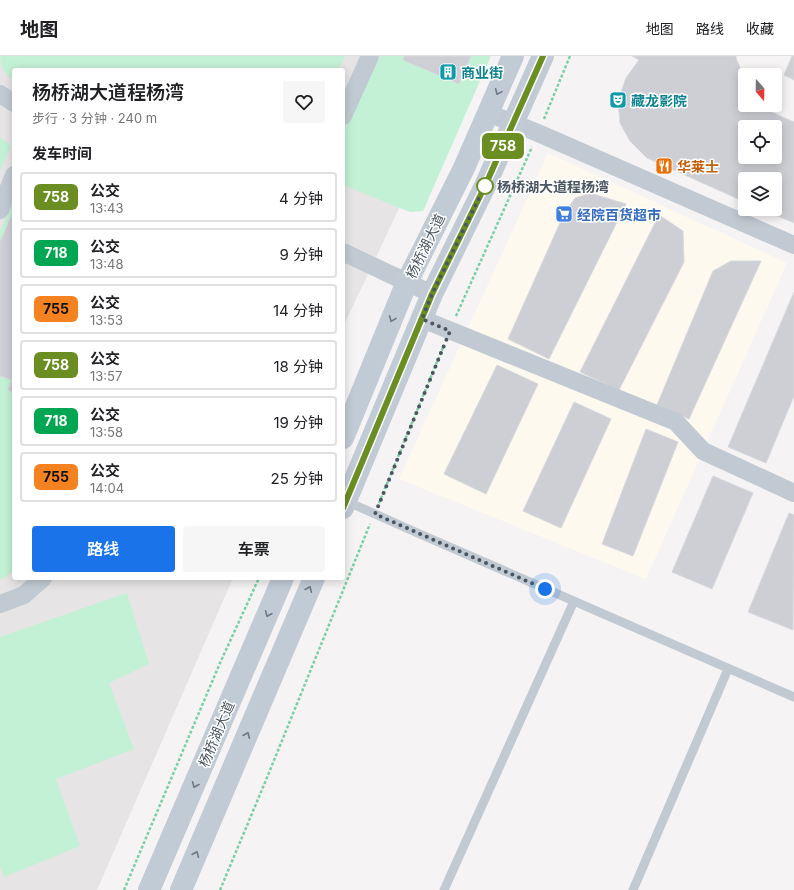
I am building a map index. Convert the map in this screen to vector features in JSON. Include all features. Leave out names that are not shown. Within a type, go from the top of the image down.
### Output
[{"type":"main road","name":"杨桥湖大道","points":[[345,433],[407,282],[464,168],[514,56]]},
{"type":"main road","name":"杨桥湖大道","points":[[345,502],[432,294],[485,186],[543,56]]},
{"type":"main road","name":"杨桥湖大道","points":[[149,890],[282,580]]},
{"type":"main road","name":"杨桥湖大道","points":[[181,890],[313,580]]},
{"type":"street","points":[[345,112],[370,56]]},
{"type":"street","points":[[0,94],[12,102]]},
{"type":"street","points":[[488,113],[538,133],[794,246]]},
{"type":"street","points":[[0,210],[12,180]]},
{"type":"street","points":[[345,253],[432,294]]},
{"type":"street","points":[[422,319],[676,422],[703,451],[794,493]]},
{"type":"street","points":[[1,601],[24,595],[41,580]]},
{"type":"lane","points":[[345,504],[375,514],[794,697]]},
{"type":"lane","points":[[444,890],[574,601]]},
{"type":"lane","points":[[633,890],[728,668]]},
{"type":"path","points":[[220,890],[450,331],[538,133],[570,56]]},
{"type":"path","points":[[124,890],[257,580]]},
{"type":"shaded area","points":[[0,56],[471,56],[345,323],[345,68],[12,68],[12,580],[232,580],[97,890],[0,890]]},
{"type":"shaded area","points":[[548,153],[787,263],[646,579],[399,479]]},
{"type":"green space","points":[[0,56],[345,56],[339,68],[12,68],[12,80],[1,64]]},
{"type":"green space","points":[[380,56],[491,56],[423,211],[410,212],[345,186],[345,129]]},
{"type":"green space","points":[[0,137],[11,146],[0,171]]},
{"type":"green space","points":[[12,203],[12,572],[0,580],[0,231]]},
{"type":"green space","points":[[127,593],[149,664],[109,683],[134,749],[56,779],[80,846],[4,877],[0,866],[0,637]]},
{"type":"building","name":"商业街","points":[[404,56],[471,56],[459,84],[403,60]]},
{"type":"building","points":[[632,56],[736,56],[740,68],[738,68],[738,112],[771,112],[794,122],[794,223],[778,216],[782,216],[782,172],[738,172],[738,199],[647,158],[630,141],[620,123],[618,100],[626,78],[639,60]]},
{"type":"building","points":[[792,56],[794,56],[794,80],[784,75]]},
{"type":"building","points":[[590,193],[626,204],[549,359],[508,339],[564,214],[575,198]]},
{"type":"building","points":[[12,214],[12,380],[0,376],[0,242]]},
{"type":"building","points":[[659,215],[683,231],[684,262],[619,390],[580,372]]},
{"type":"building","points":[[731,261],[761,261],[689,419],[657,405],[713,271]]},
{"type":"building","points":[[794,292],[794,396],[766,463],[728,447]]},
{"type":"building","points":[[497,365],[538,384],[486,494],[444,474]]},
{"type":"building","points":[[12,380],[12,392],[8,390]]},
{"type":"building","points":[[574,402],[611,419],[561,528],[523,511]]},
{"type":"building","points":[[646,429],[678,442],[633,556],[602,544]]},
{"type":"building","points":[[713,476],[753,493],[712,589],[672,572]]},
{"type":"building","points":[[789,513],[794,515],[793,630],[748,612]]},
{"type":"bus line","name":"758","points":[[345,503],[432,294],[485,186],[543,56]]},
{"type":"place","name":"商业街","points":[[448,72]]},
{"type":"place","name":"藏龙影院","points":[[618,100]]},
{"type":"place","name":"华莱士","points":[[664,166]]},
{"type":"place","name":"杨桥湖大道程杨湾","points":[[485,186]]},
{"type":"place","name":"经院百货超市","points":[[564,214]]},
{"type":"route","points":[[485,186],[432,294],[422,319],[450,331],[375,514],[545,589]]}]
